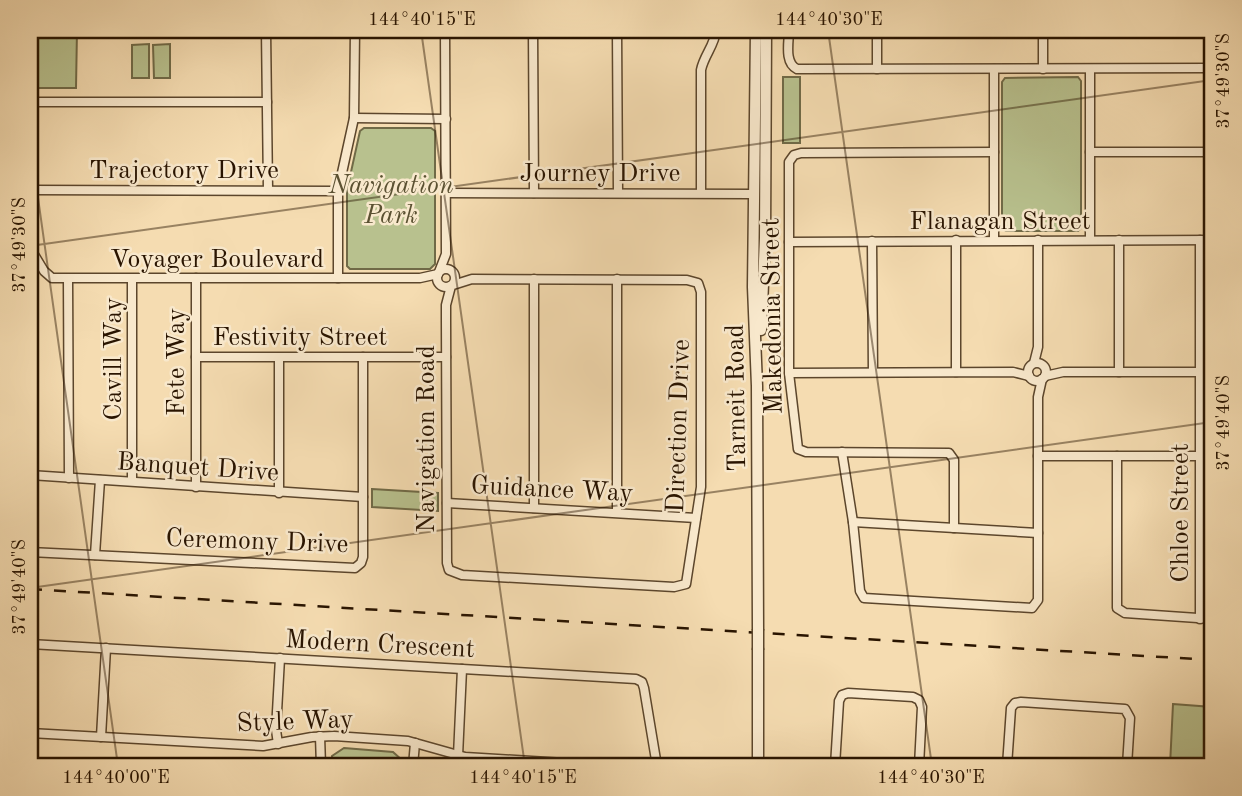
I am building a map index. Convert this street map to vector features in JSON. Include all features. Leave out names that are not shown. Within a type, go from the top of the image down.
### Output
[{"type":"street","points":[[266,30],[268,190]]},
{"type":"street","points":[[338,278],[338,191],[354,118],[355,30]]},
{"type":"street","points":[[445,30],[446,254],[456,278],[452,285]]},
{"type":"street","points":[[533,30],[534,193]]},
{"type":"street","points":[[617,30],[618,193]]},
{"type":"street","points":[[701,193],[701,69],[716,30]]},
{"type":"street","name":"Tarneit Road","points":[[755,30],[753,287],[758,766]]},
{"type":"street","points":[[756,375],[764,264],[766,30]]},
{"type":"street","points":[[789,30],[789,58],[792,67],[801,69],[1212,68]]},
{"type":"street","points":[[877,30],[877,69]]},
{"type":"street","points":[[1043,30],[1044,69]]},
{"type":"street","points":[[994,69],[994,240]]},
{"type":"street","points":[[1090,69],[1090,240]]},
{"type":"street","points":[[30,102],[267,102]]},
{"type":"street","points":[[754,194],[762,187],[761,137],[765,103]]},
{"type":"street","points":[[354,118],[446,119]]},
{"type":"street","name":"Makedonia Street","points":[[954,528],[954,460],[949,453],[806,452],[798,449],[789,373],[789,162],[794,155],[994,152]]},
{"type":"street","points":[[1090,152],[1212,152]]},
{"type":"street","name":"Trajectory Drive","points":[[30,190],[338,191]]},
{"type":"street","name":"Journey Drive","points":[[446,193],[754,194]]},
{"type":"street","points":[[754,194],[760,195],[765,207]]},
{"type":"street","points":[[956,240],[956,372]]},
{"type":"street","points":[[842,452],[853,522],[859,587],[864,597],[1029,609],[1035,606],[1038,600],[1038,240]]},
{"type":"street","points":[[1119,240],[1119,372]]},
{"type":"street","name":"Chloe Street","points":[[1200,240],[1200,619]]},
{"type":"street","name":"Flanagan Street","points":[[789,242],[1212,240]]},
{"type":"street","points":[[872,241],[873,372]]},
{"type":"street","name":"Voyager Boulevard","points":[[30,248],[47,275],[68,279],[420,278],[438,273]]},
{"type":"street","points":[[446,254],[438,273],[437,281],[440,285],[452,285],[472,279],[617,279],[617,512]]},
{"type":"street","points":[[438,273],[446,269],[472,279]]},
{"type":"street","name":"Fete Way","points":[[196,278],[196,487]]},
{"type":"street","name":"Voyager Boulevard","points":[[420,278],[440,285]]},
{"type":"street","points":[[68,279],[69,478]]},
{"type":"street","name":"Cavill Way","points":[[132,279],[132,481]]},
{"type":"street","points":[[534,279],[534,508]]},
{"type":"street","name":"Direction Drive","points":[[451,572],[462,575],[681,587],[688,580],[701,487],[701,292],[698,283],[692,280],[617,279]]},
{"type":"street","name":"Navigation Road","points":[[440,285],[446,305]]},
{"type":"street","name":"Navigation Road","points":[[451,572],[447,563],[446,305],[452,285]]},
{"type":"street","name":"Festivity Street","points":[[196,357],[446,357]]},
{"type":"street","name":"Ceremony Drive","points":[[30,552],[355,568],[362,563],[363,557],[363,357]]},
{"type":"street","points":[[279,358],[279,493]]},
{"type":"street","points":[[789,373],[1200,372]]},
{"type":"street","points":[[1038,456],[1200,456]]},
{"type":"street","points":[[1116,456],[1117,608],[1125,613],[1212,619]]},
{"type":"street","name":"Banquet Drive","points":[[30,475],[363,497]]},
{"type":"street","points":[[95,555],[100,480]]},
{"type":"street","name":"Guidance Way","points":[[447,503],[696,518]]},
{"type":"street","points":[[853,522],[1038,533]]},
{"type":"street","name":"Modern Crescent","points":[[30,644],[638,680],[644,688],[657,766]]},
{"type":"street","points":[[101,737],[106,648]]},
{"type":"street","points":[[278,744],[276,730],[280,658]]},
{"type":"street","points":[[458,756],[462,669]]},
{"type":"street","points":[[835,766],[839,701],[842,695],[848,693],[913,697],[919,700],[922,707],[919,766]]},
{"type":"street","points":[[1007,766],[1010,710],[1018,702],[1125,709],[1130,719],[1127,766]]},
{"type":"street","name":"Style Way","points":[[30,733],[256,746],[320,736],[415,743],[458,756],[613,766]]},
{"type":"street","points":[[320,736],[321,766]]},
{"type":"street","points":[[413,766],[415,743]]},
{"type":"green space","points":[[30,30],[77,30],[76,88],[30,88]]},
{"type":"green space","points":[[149,44],[149,78],[132,78],[132,45]]},
{"type":"green space","points":[[170,44],[170,78],[154,78],[153,45]]},
{"type":"green space","points":[[783,77],[800,77],[800,143],[783,143]]},
{"type":"green space","points":[[1078,77],[1081,81],[1081,228],[1078,231],[1006,231],[1002,228],[1002,82],[1005,78]]},
{"type":"green space","name":"Navigation Park","points":[[364,128],[431,128],[435,131],[435,264],[430,269],[350,269],[347,266],[347,190],[360,131]]},
{"type":"green space","points":[[372,489],[438,493],[438,511],[372,507]]},
{"type":"green space","points":[[1173,704],[1212,707],[1212,766],[1170,766]]},
{"type":"green space","points":[[344,748],[393,752],[403,761],[403,766],[332,766],[332,756]]},
{"type":"railway","points":[[30,589],[1212,660]]}]
